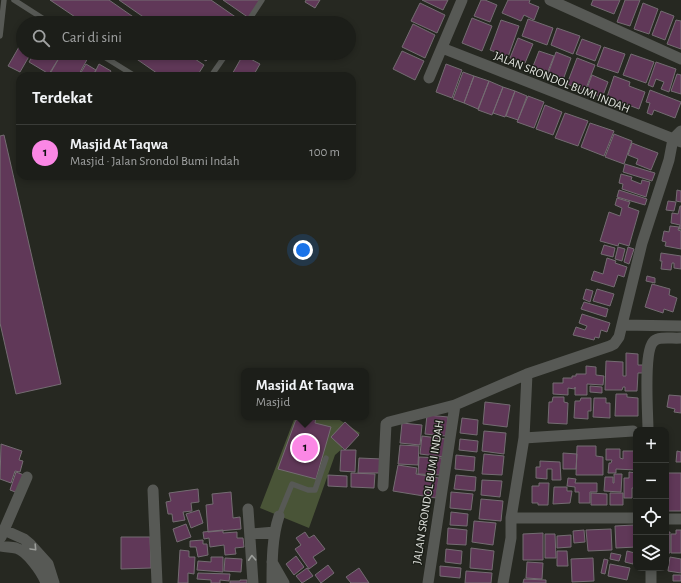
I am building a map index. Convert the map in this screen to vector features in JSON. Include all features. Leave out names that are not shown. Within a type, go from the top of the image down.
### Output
[{"type":"street","points":[[429,78],[462,0]]},
{"type":"street","points":[[550,0],[572,4],[681,59]]},
{"type":"street","name":"JALAN SRONDOL BUMI INDAH","points":[[383,486],[386,424],[389,422],[454,405],[527,374],[614,344],[619,337],[642,243],[676,150],[677,141],[442,48]]},
{"type":"street","points":[[677,141],[681,131]]},
{"type":"street","points":[[622,325],[681,326]]},
{"type":"street","points":[[648,427],[647,366],[651,344],[658,338],[681,338]]},
{"type":"street","points":[[503,583],[511,538],[511,518],[524,438],[527,374]]},
{"type":"street","name":"JALAN SRONDOL BUMI INDAH","points":[[428,583],[454,405]]},
{"type":"street","points":[[524,438],[633,431]]},
{"type":"street","points":[[27,477],[1,533],[24,539],[30,544],[48,564],[54,583]]},
{"type":"street","points":[[153,490],[157,583]]},
{"type":"street","points":[[248,509],[252,533],[253,583]]},
{"type":"street","points":[[272,583],[273,532],[280,516]]},
{"type":"street","points":[[511,518],[633,518]]},
{"type":"street","points":[[669,519],[681,519]]},
{"type":"street","points":[[252,533],[273,532]]},
{"type":"street","points":[[0,546],[17,548],[21,550],[42,573],[46,583]]},
{"type":"street","points":[[272,561],[284,583]]},
{"type":"street","points":[[651,571],[651,583]]},
{"type":"lane","points":[[0,36],[4,0]]},
{"type":"lane","points":[[14,0],[39,16]]},
{"type":"lane","points":[[252,16],[262,0]]},
{"type":"lane","points":[[109,60],[129,72]]},
{"type":"lane","points":[[214,72],[222,60]]},
{"type":"lane","points":[[280,516],[292,484],[308,490],[315,490],[326,458]]},
{"type":"green space","points":[[294,420],[340,420],[360,433],[335,455],[309,528],[260,508]]},
{"type":"building","points":[[50,0],[109,0],[132,16],[74,16]]},
{"type":"building","points":[[119,0],[211,0],[234,16],[142,16]]},
{"type":"building","points":[[223,0],[262,0],[250,16],[246,16]]},
{"type":"building","points":[[306,0],[320,0],[315,8],[305,2]]},
{"type":"building","points":[[422,0],[448,0],[443,10]]},
{"type":"building","points":[[481,0],[497,5],[490,22],[474,16]]},
{"type":"building","points":[[508,0],[530,0],[529,3],[539,7],[534,20],[524,15],[521,21],[502,13]]},
{"type":"building","points":[[593,0],[620,0],[614,14],[591,5]]},
{"type":"building","points":[[625,0],[640,0],[630,26],[617,22]]},
{"type":"building","points":[[420,3],[445,15],[437,33],[411,21]]},
{"type":"building","points":[[643,3],[658,9],[649,34],[634,29]]},
{"type":"building","points":[[661,11],[674,16],[665,40],[652,35]]},
{"type":"building","points":[[472,18],[492,26],[482,51],[462,43]]},
{"type":"building","points":[[528,19],[553,28],[547,45],[522,36]]},
{"type":"building","points":[[501,20],[519,26],[508,57],[490,50]]},
{"type":"building","points":[[676,20],[681,21],[681,49],[667,44]]},
{"type":"building","points":[[413,24],[435,35],[425,58],[402,47]]},
{"type":"building","points":[[557,28],[580,36],[573,54],[551,45]]},
{"type":"building","points":[[518,38],[533,44],[525,63],[510,58]]},
{"type":"building","points":[[582,39],[601,46],[595,61],[576,54]]},
{"type":"building","points":[[604,47],[625,54],[618,73],[597,66]]},
{"type":"building","points":[[402,51],[424,61],[415,80],[393,69]]},
{"type":"building","points":[[539,51],[554,56],[547,74],[532,69]]},
{"type":"building","points":[[16,52],[16,60],[27,60],[20,72],[8,66]]},
{"type":"building","points":[[556,52],[571,58],[563,80],[548,74]]},
{"type":"building","points":[[631,54],[654,62],[646,83],[623,75]]},
{"type":"building","points":[[577,58],[595,65],[585,91],[567,84]]},
{"type":"building","points":[[30,60],[58,60],[50,72],[46,72],[29,62]]},
{"type":"building","points":[[58,60],[87,60],[80,72],[51,72]]},
{"type":"building","points":[[138,60],[196,60],[204,65],[200,72],[155,72]]},
{"type":"building","points":[[240,60],[252,60],[260,64],[255,72],[233,72]]},
{"type":"building","points":[[656,62],[676,69],[669,92],[661,89],[664,82],[656,79],[653,87],[648,85]]},
{"type":"building","points":[[86,64],[96,70],[95,72],[81,72]]},
{"type":"building","points":[[99,64],[111,71],[110,72],[95,72]]},
{"type":"building","points":[[446,64],[462,70],[452,98],[436,92]]},
{"type":"building","points":[[463,72],[474,76],[464,103],[453,99]]},
{"type":"building","points":[[677,74],[681,75],[681,94],[671,91]]},
{"type":"building","points":[[592,75],[608,82],[602,98],[586,91]]},
{"type":"building","points":[[474,76],[489,81],[478,109],[464,103]]},
{"type":"building","points":[[614,76],[630,82],[629,86],[645,92],[639,109],[607,97]]},
{"type":"building","points":[[489,81],[503,87],[492,115],[478,110]]},
{"type":"building","points":[[503,87],[515,91],[505,117],[493,113]]},
{"type":"building","points":[[650,90],[681,102],[675,118],[654,110],[652,115],[647,113],[650,103],[646,102]]},
{"type":"building","points":[[515,91],[527,96],[518,120],[506,116]]},
{"type":"building","points":[[528,96],[544,102],[534,128],[517,122]]},
{"type":"building","points":[[545,105],[562,112],[553,135],[536,129]]},
{"type":"building","points":[[565,113],[588,121],[578,146],[555,138]]},
{"type":"building","points":[[590,123],[614,131],[604,156],[581,147]]},
{"type":"building","points":[[614,134],[632,141],[624,164],[605,157]]},
{"type":"building","points":[[4,135],[61,384],[16,394],[0,323],[0,136]]},
{"type":"building","points":[[632,143],[658,153],[651,170],[636,164],[638,159],[628,155]]},
{"type":"building","points":[[625,164],[655,173],[652,181],[623,172]]},
{"type":"building","points":[[621,174],[632,177],[631,180],[641,184],[642,180],[650,182],[646,197],[622,189],[623,184],[619,183]]},
{"type":"building","points":[[619,190],[647,199],[645,205],[617,197]]},
{"type":"building","points":[[677,190],[681,191],[681,202],[676,201]]},
{"type":"building","points":[[617,198],[630,202],[628,207],[639,211],[629,246],[619,243],[618,246],[600,241],[609,212],[620,216],[622,208],[615,205]]},
{"type":"building","points":[[668,201],[676,202],[674,211],[666,210]]},
{"type":"building","points":[[680,206],[681,229],[679,229],[680,225],[671,223],[672,213],[678,214]]},
{"type":"building","points":[[670,226],[679,227],[678,230],[681,231],[681,249],[665,246],[666,242],[662,241],[664,231],[669,232]]},
{"type":"building","points":[[604,245],[615,248],[613,257],[601,254]]},
{"type":"building","points":[[618,247],[625,249],[622,261],[615,259]]},
{"type":"building","points":[[628,247],[634,249],[629,264],[624,262]]},
{"type":"building","points":[[661,253],[681,256],[681,269],[674,268],[674,263],[672,263],[671,270],[661,269]]},
{"type":"building","points":[[607,258],[616,261],[615,263],[627,267],[624,277],[618,275],[614,287],[591,280],[594,271],[603,274]]},
{"type":"building","points":[[647,276],[655,278],[655,283],[646,281]]},
{"type":"building","points":[[652,284],[670,289],[669,295],[677,298],[673,312],[664,309],[663,313],[645,307]]},
{"type":"building","points":[[586,289],[593,291],[590,302],[583,299]]},
{"type":"building","points":[[597,289],[614,294],[610,306],[593,301]]},
{"type":"building","points":[[584,302],[608,309],[606,317],[581,309]]},
{"type":"building","points":[[582,314],[610,323],[607,332],[601,330],[599,338],[595,337],[594,340],[573,335],[576,327],[585,330],[587,326],[579,323]]},
{"type":"building","points":[[626,353],[638,354],[638,365],[645,365],[644,373],[638,373],[637,391],[625,391],[625,387],[623,387],[622,390],[605,390],[606,361],[623,362],[623,376],[626,376]]},
{"type":"building","points":[[586,366],[596,367],[596,375],[604,376],[603,385],[587,384],[587,395],[575,395],[575,389],[568,388],[568,395],[553,394],[553,383],[563,383],[563,378],[572,378],[572,376],[576,376],[576,374],[586,374]]},
{"type":"building","points":[[590,386],[602,387],[602,393],[590,392]]},
{"type":"building","points":[[616,394],[627,394],[627,397],[638,398],[638,416],[615,416]]},
{"type":"building","points":[[669,395],[681,396],[681,413],[674,412],[675,409],[667,407]]},
{"type":"building","points":[[553,397],[564,397],[564,402],[568,403],[567,424],[548,423],[549,402],[552,402]]},
{"type":"building","points":[[581,398],[591,398],[591,411],[588,411],[588,419],[574,418],[575,401],[580,401]]},
{"type":"building","points":[[594,398],[606,398],[606,403],[610,403],[610,418],[593,417]]},
{"type":"building","points":[[485,402],[510,405],[507,427],[483,424]]},
{"type":"building","points":[[427,415],[448,417],[446,436],[425,434]]},
{"type":"building","points":[[462,418],[478,420],[477,435],[460,433]]},
{"type":"building","points":[[296,420],[316,420],[315,423],[331,427],[316,479],[278,469]]},
{"type":"building","points":[[345,422],[359,435],[345,450],[331,437]]},
{"type":"building","points":[[402,423],[422,425],[420,445],[400,443]]},
{"type":"building","points":[[484,431],[506,433],[504,454],[482,451]]},
{"type":"building","points":[[422,436],[446,439],[444,457],[420,454]]},
{"type":"building","points":[[460,439],[478,441],[477,452],[459,450]]},
{"type":"building","points":[[1,444],[22,451],[19,460],[23,461],[20,472],[15,471],[11,483],[0,479]]},
{"type":"building","points":[[400,445],[419,446],[418,465],[398,464]]},
{"type":"building","points":[[577,446],[596,446],[596,456],[603,457],[603,475],[576,475]]},
{"type":"building","points":[[606,449],[620,449],[620,458],[623,459],[623,451],[633,451],[633,470],[616,469],[616,473],[608,473],[609,463],[611,463],[612,460],[606,460]]},
{"type":"building","points":[[341,450],[356,450],[355,472],[340,471]]},
{"type":"building","points":[[677,451],[681,452],[681,462],[676,462]]},
{"type":"building","points":[[563,453],[577,454],[576,469],[563,469]]},
{"type":"building","points":[[484,454],[504,456],[502,475],[482,474]]},
{"type":"building","points":[[456,455],[475,457],[474,471],[455,469]]},
{"type":"building","points":[[419,457],[442,458],[440,475],[418,474]]},
{"type":"building","points":[[359,458],[382,459],[381,473],[358,473]]},
{"type":"building","points":[[540,461],[560,462],[561,480],[552,480],[552,469],[547,469],[547,479],[536,478],[536,467],[540,467]]},
{"type":"building","points":[[398,465],[417,468],[416,474],[439,478],[436,498],[393,491]]},
{"type":"building","points":[[16,472],[24,475],[18,493],[10,490]]},
{"type":"building","points":[[629,472],[633,473],[632,498],[624,498],[624,478],[629,478]]},
{"type":"building","points":[[351,473],[375,474],[374,488],[351,487]]},
{"type":"building","points":[[669,473],[681,473],[681,511],[669,511]]},
{"type":"building","points":[[614,474],[622,474],[621,492],[604,491],[605,477],[613,477],[614,483]]},
{"type":"building","points":[[328,475],[347,476],[347,487],[328,486]]},
{"type":"building","points":[[456,475],[476,477],[475,491],[454,489]]},
{"type":"building","points":[[568,478],[576,479],[575,483],[597,483],[597,492],[590,492],[590,503],[579,503],[579,492],[575,492],[575,487],[567,486]]},
{"type":"building","points":[[482,480],[502,481],[500,497],[481,495]]},
{"type":"building","points":[[539,483],[549,483],[548,505],[538,505],[538,503],[532,503],[532,486],[539,486]]},
{"type":"building","points":[[554,487],[567,487],[567,491],[572,491],[570,503],[553,504]]},
{"type":"building","points":[[198,489],[199,502],[191,503],[192,511],[183,512],[185,520],[173,522],[172,514],[168,514],[166,502],[171,501],[169,493]]},
{"type":"building","points":[[231,492],[233,518],[240,517],[241,529],[208,532],[206,505],[213,504],[212,494]]},
{"type":"building","points":[[451,492],[473,494],[471,510],[450,508]]},
{"type":"building","points":[[591,493],[607,494],[607,505],[591,505]]},
{"type":"building","points":[[610,493],[623,493],[623,505],[610,505]]},
{"type":"building","points":[[481,499],[503,501],[501,521],[479,519]]},
{"type":"building","points":[[199,510],[203,523],[191,528],[186,514]]},
{"type":"building","points":[[451,512],[468,514],[467,526],[450,525]]},
{"type":"building","points":[[474,521],[496,523],[493,545],[472,542]]},
{"type":"building","points":[[186,524],[191,537],[177,542],[173,529]]},
{"type":"building","points":[[633,525],[633,547],[616,548],[615,526]]},
{"type":"building","points":[[448,528],[467,530],[466,545],[447,544]]},
{"type":"building","points":[[611,529],[612,550],[588,551],[586,530]]},
{"type":"building","points":[[223,530],[223,533],[237,532],[237,538],[243,538],[244,547],[235,548],[236,554],[225,555],[224,545],[210,547],[209,538],[204,539],[203,532]]},
{"type":"building","points":[[584,530],[585,542],[574,543],[573,531]]},
{"type":"building","points":[[676,530],[681,530],[681,553],[671,553],[671,534],[676,534]]},
{"type":"building","points":[[305,532],[309,538],[314,535],[325,549],[313,557],[317,563],[309,569],[295,549],[301,545],[296,538]]},
{"type":"building","points":[[669,532],[670,532],[669,553]]},
{"type":"building","points":[[543,533],[543,560],[523,560],[523,534]]},
{"type":"building","points":[[545,534],[555,534],[556,558],[545,558]]},
{"type":"building","points":[[571,535],[571,547],[557,548],[557,536]]},
{"type":"building","points":[[121,537],[150,537],[151,568],[121,569]]},
{"type":"building","points":[[203,540],[203,544],[207,544],[208,555],[198,557],[196,547],[190,547],[190,541]]},
{"type":"building","points":[[471,548],[494,551],[492,570],[470,568]]},
{"type":"building","points":[[446,549],[462,551],[461,564],[445,562]]},
{"type":"building","points":[[180,550],[189,551],[189,557],[195,557],[194,574],[188,573],[188,583],[178,583]]},
{"type":"building","points":[[557,551],[567,551],[568,566],[557,566]]},
{"type":"building","points":[[627,551],[633,552],[633,564],[625,562]]},
{"type":"building","points":[[611,553],[621,555],[619,561],[610,559]]},
{"type":"building","points":[[296,556],[304,567],[294,575],[286,564]]},
{"type":"building","points":[[211,557],[223,557],[223,572],[197,570],[198,561],[211,562]]},
{"type":"building","points":[[670,557],[681,559],[681,573],[668,571]]},
{"type":"building","points":[[225,558],[242,559],[241,572],[224,571]]},
{"type":"building","points":[[593,558],[594,581],[572,582],[571,559]]},
{"type":"building","points":[[604,559],[608,560],[605,574],[601,573]]},
{"type":"building","points":[[527,562],[543,563],[542,579],[526,578]]},
{"type":"building","points":[[610,564],[630,568],[627,580],[608,576]]},
{"type":"building","points":[[328,565],[334,573],[321,583],[315,575]]},
{"type":"building","points":[[440,566],[461,568],[460,578],[440,576]]},
{"type":"building","points":[[307,568],[313,576],[302,583],[296,576]]},
{"type":"building","points":[[359,568],[369,583],[351,583],[346,577]]},
{"type":"building","points":[[466,571],[492,573],[491,583],[465,583]]},
{"type":"building","points":[[198,573],[230,574],[229,581],[220,580],[220,583],[211,583],[211,580],[197,579]]},
{"type":"building","points":[[673,575],[681,575],[681,581],[673,581]]},
{"type":"building","points":[[524,579],[546,580],[546,583],[523,583]]},
{"type":"building","points":[[247,580],[247,583],[230,583],[230,581]]},
{"type":"place","name":"Masjid At Taqwa","points":[[305,448]]}]
